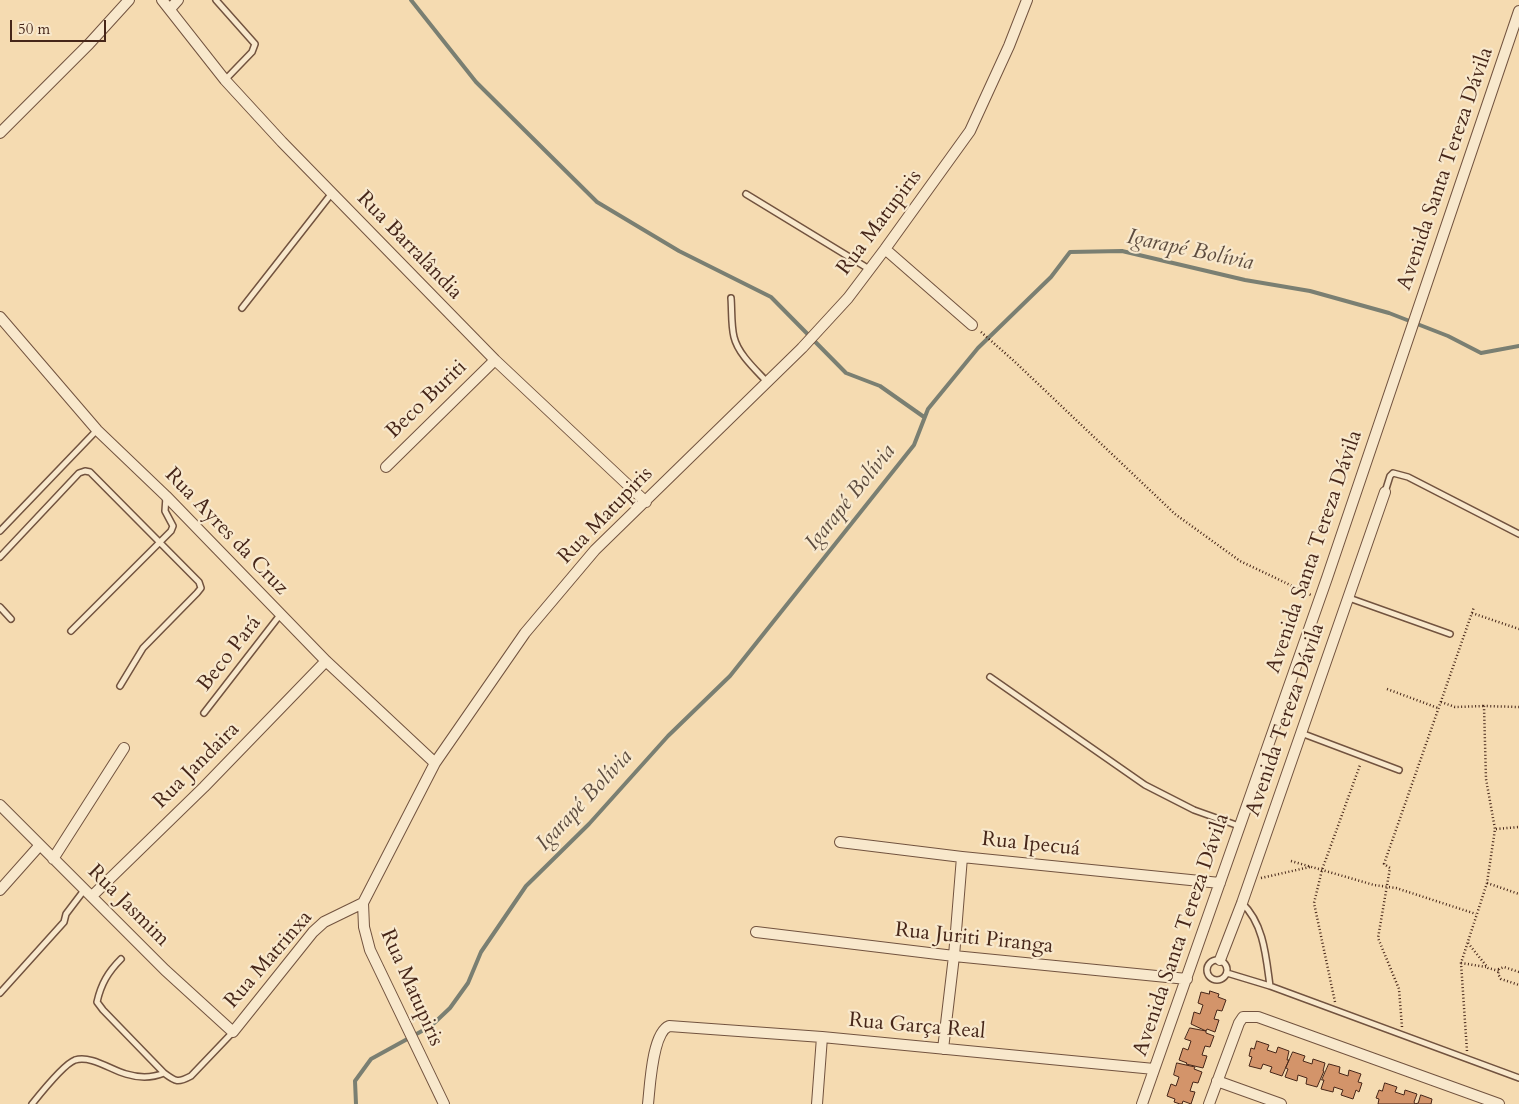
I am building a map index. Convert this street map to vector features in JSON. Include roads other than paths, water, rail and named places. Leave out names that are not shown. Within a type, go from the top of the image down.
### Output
[{"type":"street","points":[[0,133],[129,0]]},
{"type":"street","name":"Rua Barralândia","points":[[162,0],[225,80],[332,194],[495,360],[646,502]]},
{"type":"street","points":[[170,9],[178,0]]},
{"type":"street","name":"Rua Matupiris","points":[[444,1104],[370,950],[364,927],[362,903],[435,763],[525,633],[595,550],[768,382],[848,298],[970,131],[1006,54],[1027,0]]},
{"type":"street","name":"Avenida Santa Tereza Dávila","points":[[1142,1104],[1320,599],[1519,11]]},
{"type":"street","points":[[885,249],[972,325]]},
{"type":"street","name":"Rua Ayres da Cruz","points":[[0,318],[97,430],[166,496],[326,661],[435,763]]},
{"type":"street","name":"Beco Buriti","points":[[386,467],[495,360]]},
{"type":"street","name":"Avenida Tereza Dávila","points":[[1220,960],[1250,881],[1385,492]]},
{"type":"street","name":"Rua Jandaira","points":[[89,892],[204,787],[326,661]]},
{"type":"street","points":[[53,859],[124,748]]},
{"type":"street","name":"Rua Jasmim","points":[[0,805],[165,970],[232,1032]]},
{"type":"street","name":"Rua Ipecuá","points":[[840,842],[962,857],[1220,883]]},
{"type":"street","points":[[0,890],[40,845]]},
{"type":"street","points":[[944,1049],[962,857]]},
{"type":"street","name":"Rua Matrinxa","points":[[232,1032],[313,932],[324,922],[362,903]]},
{"type":"street","name":"Rua Juriti Piranga","points":[[756,932],[954,956],[1187,979]]},
{"type":"street","points":[[1209,1104],[1239,1023],[1243,1017],[1249,1016],[1258,1017],[1500,1104]]},
{"type":"street","name":"Rua Garça Real","points":[[648,1104],[652,1069],[660,1033],[669,1026],[822,1037],[1154,1069]]},
{"type":"street","points":[[817,1104],[822,1037]]},
{"type":"street","points":[[1217,1081],[1281,1104]]},
{"type":"lane","points":[[216,0],[255,44],[252,52],[225,80]]},
{"type":"lane","points":[[242,308],[332,194]]},
{"type":"lane","points":[[746,194],[870,269]]},
{"type":"lane","points":[[731,298],[734,338],[750,364],[768,382]]},
{"type":"lane","points":[[0,531],[97,430]]},
{"type":"lane","points":[[0,557],[79,473],[85,471],[90,472],[199,582],[201,588],[143,648],[120,686]]},
{"type":"lane","points":[[1385,492],[1390,476],[1397,473],[1519,534]]},
{"type":"lane","points":[[71,630],[171,531],[173,526],[165,510],[166,496]]},
{"type":"lane","points":[[1348,598],[1450,634]]},
{"type":"lane","points":[[0,607],[11,619]]},
{"type":"lane","name":"Beco Pará","points":[[204,713],[280,615]]},
{"type":"lane","points":[[990,677],[1145,785],[1194,810],[1240,826]]},
{"type":"lane","points":[[1301,733],[1399,770]]},
{"type":"lane","points":[[0,993],[64,922],[66,914],[89,892]]},
{"type":"lane","points":[[1242,903],[1251,911],[1256,920],[1263,944],[1270,986]]},
{"type":"lane","points":[[121,959],[112,968],[103,982],[97,1002],[164,1074],[174,1081],[183,1080],[191,1076],[232,1032]]},
{"type":"lane","points":[[1213,960],[1220,960],[1226,966],[1226,972],[1223,978],[1217,980],[1208,976],[1206,970],[1208,964],[1213,960]]},
{"type":"lane","points":[[1226,972],[1270,986],[1519,1078]]},
{"type":"lane","points":[[32,1104],[73,1060],[84,1059],[127,1075],[154,1077],[164,1074]]},
{"type":"waterway","points":[[411,0],[476,82],[597,202],[679,251],[771,297],[846,373],[880,386],[924,417]]},
{"type":"waterway","name":"Igarapé Bolívia","points":[[356,1104],[355,1081],[371,1059],[431,1026],[450,1008],[468,983],[481,952],[526,886],[589,824],[668,736],[730,676],[914,445],[928,409],[978,348],[1051,277],[1070,252],[1122,251],[1245,280],[1310,291],[1389,313],[1448,336],[1481,353],[1519,346]]}]
